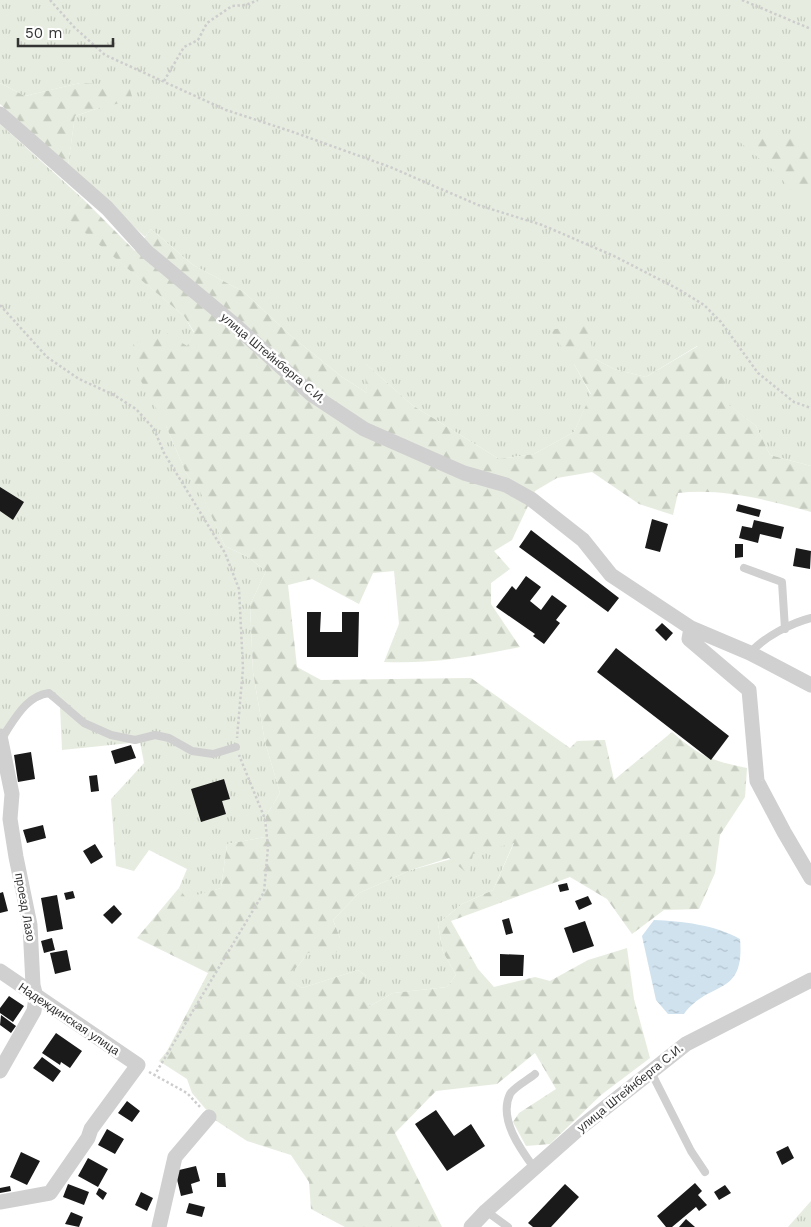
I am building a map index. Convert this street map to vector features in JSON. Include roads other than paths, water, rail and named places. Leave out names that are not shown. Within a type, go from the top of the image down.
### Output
[{"type":"street","name":"улица Штейнберга С.И.","points":[[0,114],[107,208],[147,252],[235,325],[311,394],[364,430],[464,473],[506,485],[530,499],[583,540],[611,575],[691,628],[750,653],[811,685]]},
{"type":"street","points":[[691,628],[689,639],[749,690],[757,781],[811,878]]},
{"type":"street","name":"проезд Лазо","points":[[0,1071],[34,1011],[36,997],[33,985],[30,925],[10,819],[12,794],[1,737]]},
{"type":"street","name":"Надеждинская улица","points":[[0,971],[138,1065],[91,1129],[88,1138],[50,1193],[0,1202]]},
{"type":"street","name":"улица Штейнберга С.И.","points":[[471,1227],[486,1211],[650,1070],[686,1044],[811,980]]},
{"type":"street","points":[[159,1227],[175,1157],[209,1117]]},
{"type":"lane","points":[[744,568],[782,582],[785,629]]},
{"type":"lane","points":[[750,653],[757,645],[799,621],[811,618]]},
{"type":"lane","points":[[1,737],[15,717],[35,696],[49,693],[84,723],[111,735],[135,740],[155,735],[169,738],[192,751],[213,754],[236,747]]},
{"type":"lane","points":[[650,1070],[691,1151],[706,1172]]},
{"type":"lane","points":[[535,1074],[511,1093],[506,1111],[519,1149],[535,1169]]},
{"type":"lane","points":[[486,1211],[508,1227]]},
{"type":"water","points":[[654,920],[675,921],[709,927],[740,939],[740,958],[737,971],[724,986],[694,1003],[684,1014],[668,1014],[656,1000],[642,936]]}]
